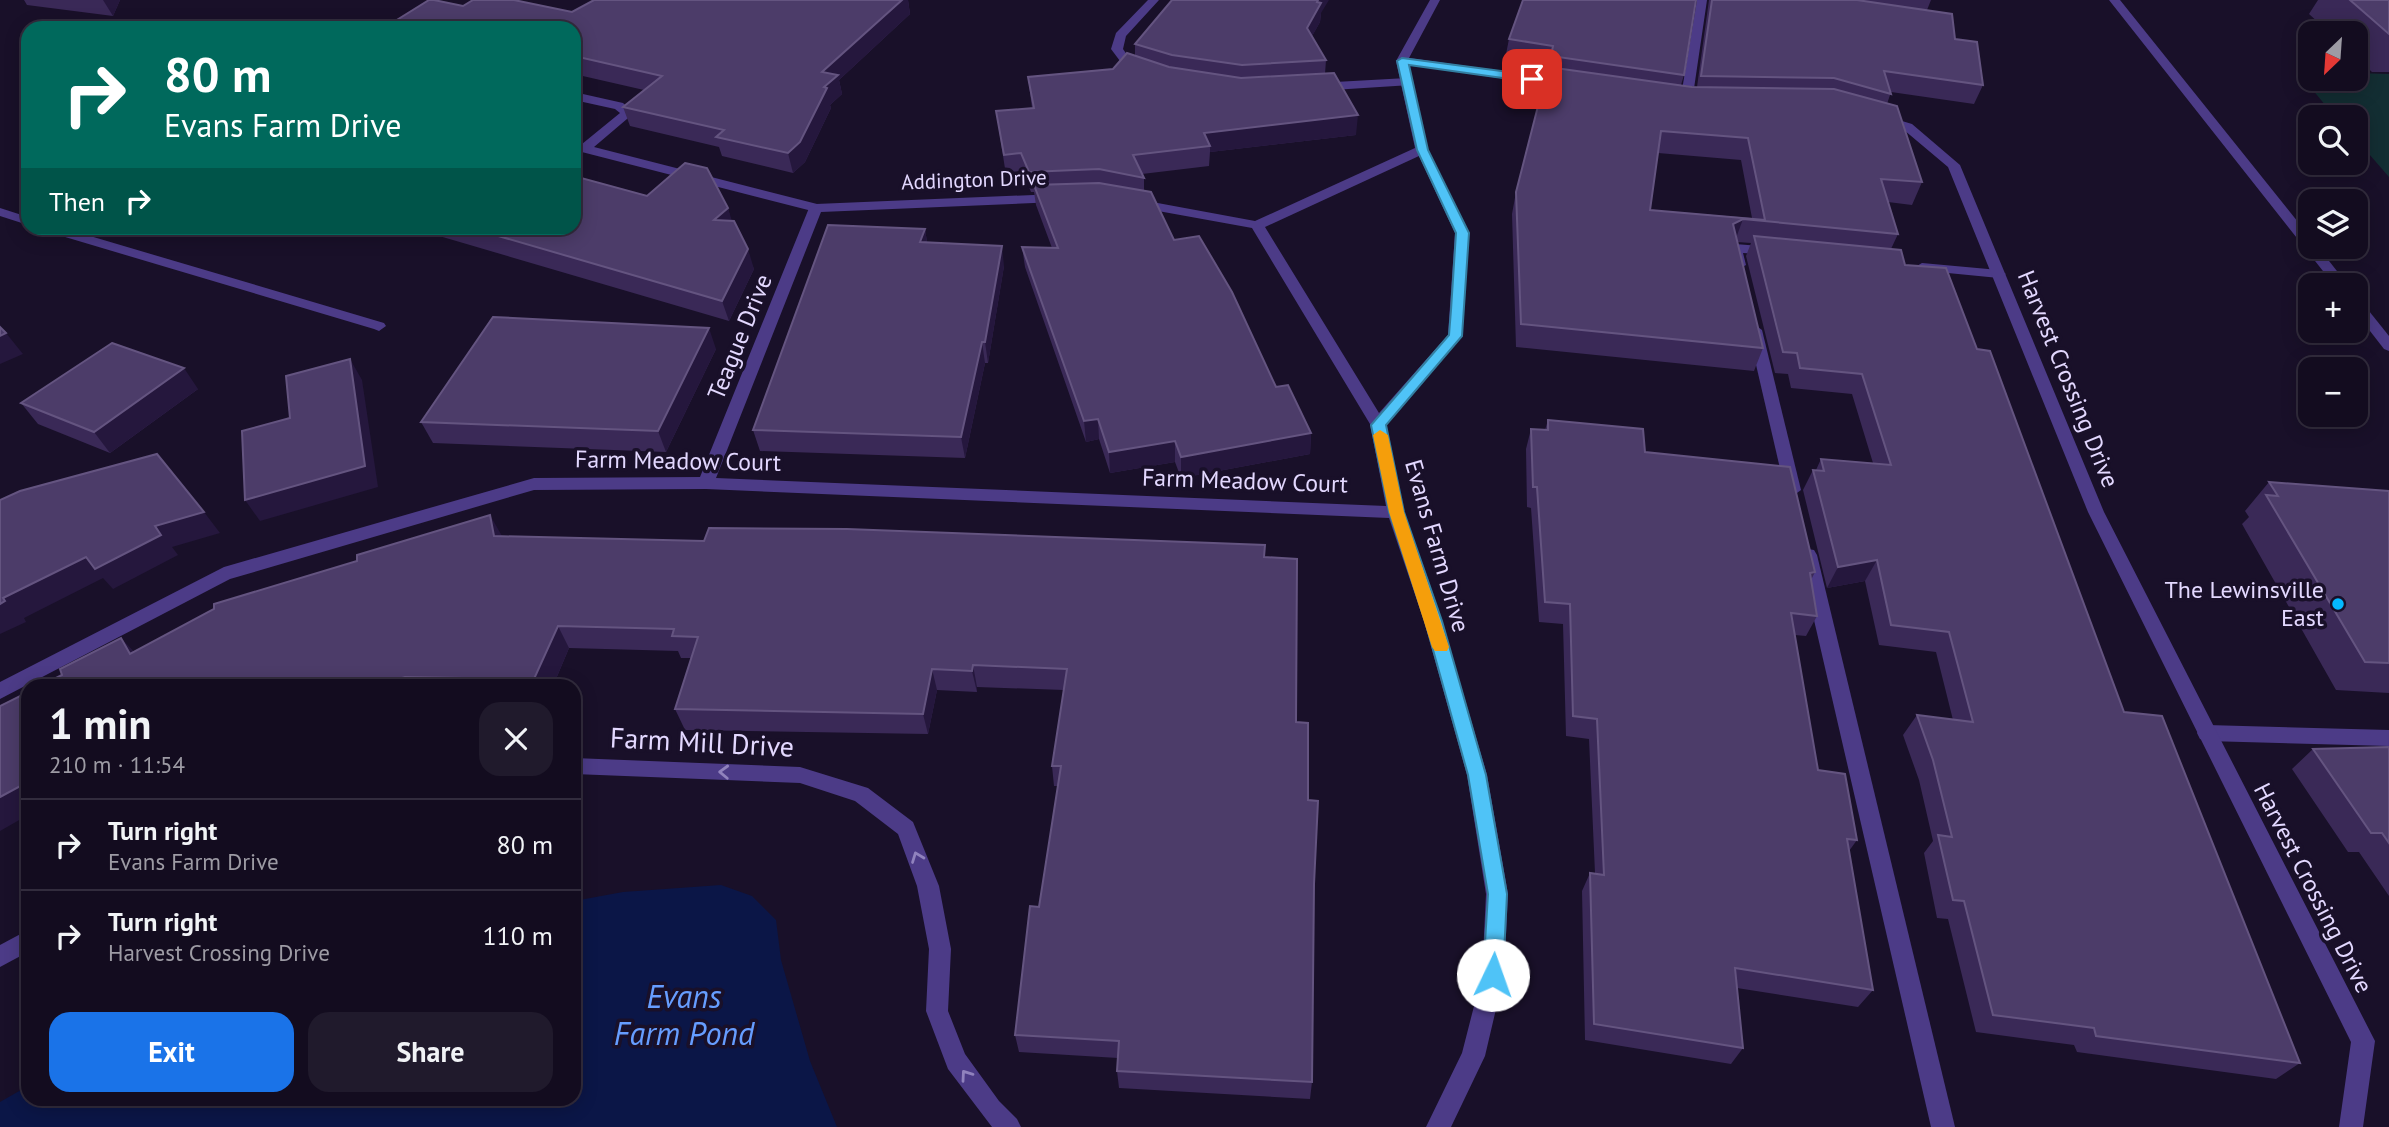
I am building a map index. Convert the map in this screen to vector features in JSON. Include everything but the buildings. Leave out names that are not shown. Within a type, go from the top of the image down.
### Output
[{"type":"street","points":[[1150,73],[1130,67],[1117,49],[1120,35],[1153,0]]},
{"type":"street","points":[[1378,425],[1455,336],[1462,233],[1422,150],[1402,61],[1435,0]]},
{"type":"street","points":[[1686,101],[1702,0]]},
{"type":"street","points":[[2114,0],[2331,273]]},
{"type":"street","points":[[1402,61],[1584,86]]},
{"type":"street","points":[[1311,88],[1407,82]]},
{"type":"street","points":[[581,98],[626,108],[628,113],[581,146]]},
{"type":"street","name":"Harvest Crossing Drive","points":[[1867,116],[1908,127],[1954,165],[2096,512],[2362,1041],[2351,1127]]},
{"type":"street","name":"Addington Drive","points":[[581,148],[816,208],[1073,197]]},
{"type":"street","points":[[1126,201],[1257,225],[1422,150]]},
{"type":"street","name":"Teague Drive","points":[[706,483],[816,208]]},
{"type":"street","points":[[2,215],[21,219]]},
{"type":"street","name":"Evans Farm Drive","points":[[1257,225],[1378,425],[1396,512],[1433,621],[1477,775],[1497,894],[1493,975],[1473,1056],[1438,1127]]},
{"type":"street","points":[[74,235],[379,326]]},
{"type":"street","points":[[1745,288],[1735,248],[1791,253]]},
{"type":"street","points":[[1902,264],[1998,274]]},
{"type":"street","points":[[1751,315],[1796,505]]},
{"type":"street","points":[[2368,319],[2389,346]]},
{"type":"street","name":"Farm Meadow Court","points":[[23,679],[224,574],[534,484],[706,483],[1396,512]]},
{"type":"street","points":[[1802,532],[1943,1127]]},
{"type":"street","name":"Farm Meadow Court","points":[[0,691],[21,680]]},
{"type":"street","points":[[2207,733],[2389,738]]},
{"type":"street","name":"Farm Mill Drive","points":[[581,766],[800,775],[861,794],[906,828],[928,886],[940,949],[937,1011],[956,1061],[990,1109],[1009,1127]]},
{"type":"street","points":[[0,957],[21,944]]},
{"type":"green space","points":[[2368,73],[2389,74],[2389,177],[2368,153],[2368,105],[2325,105],[2314,91],[2368,91]]},
{"type":"water","name":"Evans Farm Pond","points":[[721,885],[752,896],[776,920],[781,960],[810,1061],[837,1127],[0,1127],[0,1102],[21,1090],[21,1106],[581,1106],[581,900],[623,892]]},
{"type":"slow traffic","points":[[1380,435],[1396,512],[1441,647]]},
{"type":"place","name":"The Lewinsville East","points":[[2338,604]]},
{"type":"route","points":[[1493,975],[1497,894],[1477,775],[1433,621],[1396,512],[1378,425],[1455,336],[1457,310],[1462,233],[1422,150],[1402,61],[1532,79]]}]
